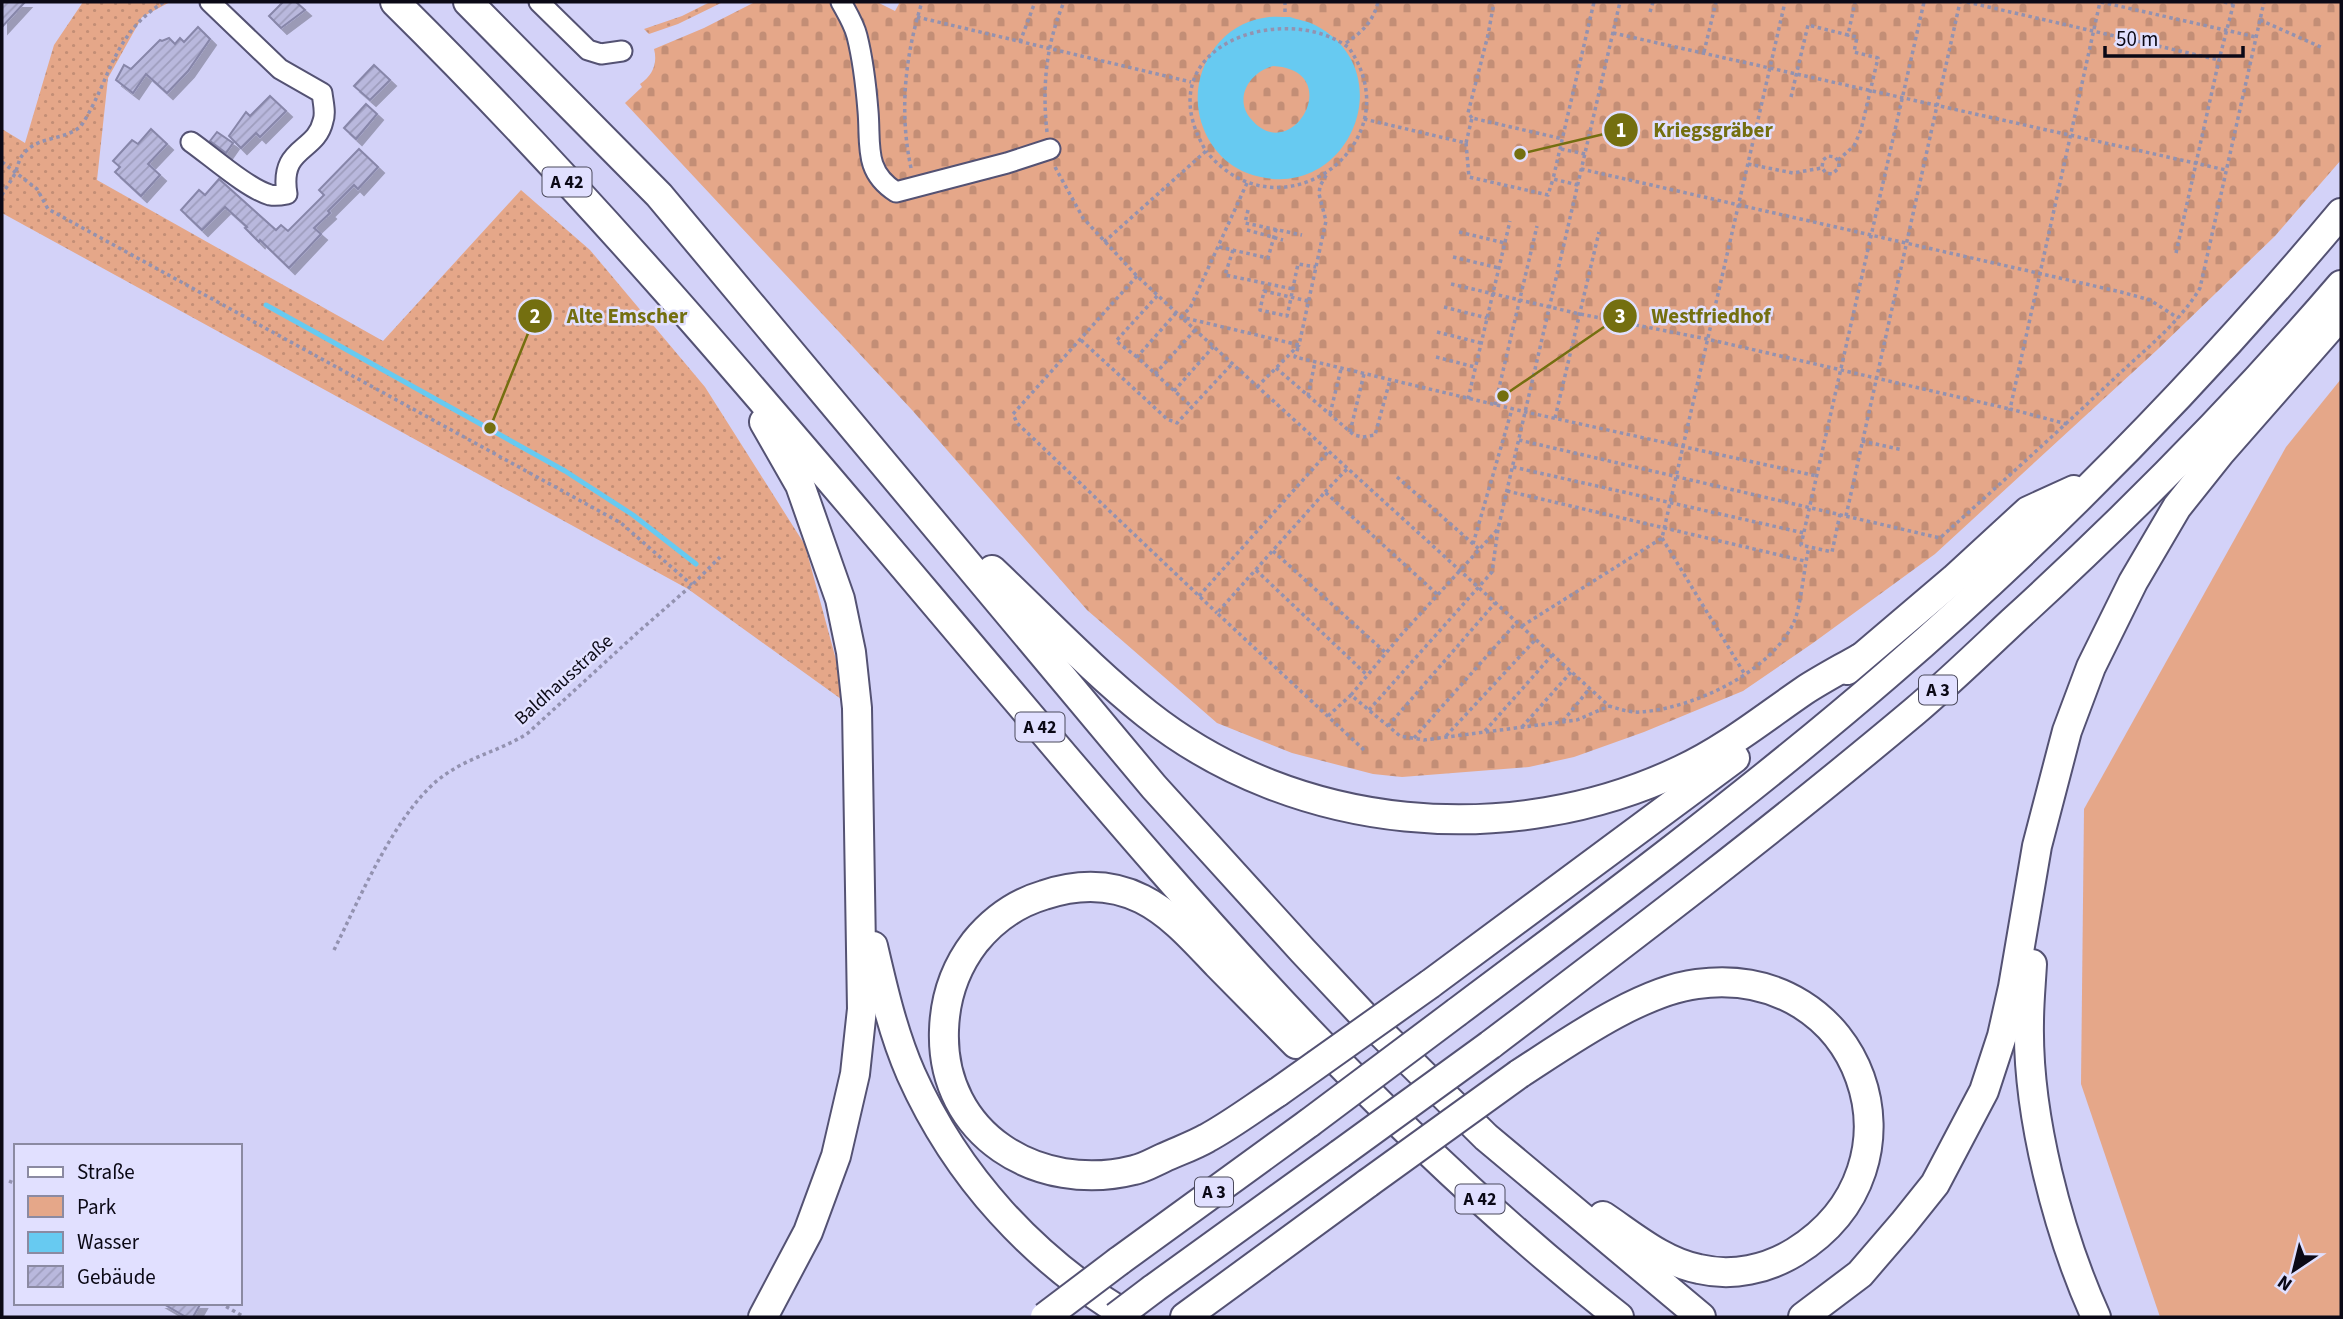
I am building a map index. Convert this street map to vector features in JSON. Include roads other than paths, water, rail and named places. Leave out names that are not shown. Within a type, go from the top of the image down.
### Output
[{"type":"highway","name":"A 42","points":[[395,2],[612,230],[1203,917],[1355,1079],[1477,1196],[1619,1317]]},
{"type":"highway","name":"A 42","points":[[468,2],[659,195],[1154,787],[1363,1015],[1486,1137],[1701,1317]]},
{"type":"highway","name":"A 3","points":[[1045,1317],[1681,844],[1887,674],[2030,545],[2263,303],[2341,213]]},
{"type":"highway","name":"A 3","points":[[1116,1317],[1490,1045],[1711,877],[1917,709],[2061,577],[2189,451],[2302,331],[2341,285]]},
{"type":"highway","points":[[1806,1315],[1860,1274],[1935,1184],[1984,1091],[2002,1036],[2036,846],[2067,731],[2091,667],[2133,582],[2177,506],[2341,314]]},
{"type":"highway","points":[[733,368],[800,485],[840,599],[851,652],[857,708],[862,1009],[855,1074],[836,1156],[808,1232],[763,1317]]},
{"type":"highway","points":[[898,481],[1147,714],[1244,774],[1304,796],[1358,810],[1419,818],[1484,820],[1573,807],[1615,795],[1650,784],[1707,757],[1753,728],[1806,689],[1860,658]]},
{"type":"highway","points":[[1355,1079],[1307,1056],[1188,934],[1159,909],[1122,891],[1105,887],[1070,888],[1033,898],[1016,907],[983,933],[961,962],[944,1016],[948,1068],[964,1109],[996,1146],[1036,1167],[1060,1174],[1095,1177],[1136,1170],[1206,1139],[1278,1092],[1430,984],[1805,705],[1954,579],[2028,511],[2093,481]]},
{"type":"highway","points":[[2051,791],[2033,939],[2029,1024],[2034,1093],[2045,1161],[2088,1300],[2096,1317]]},
{"type":"highway","points":[[861,892],[891,1019],[910,1073],[965,1170],[1007,1222],[1057,1267],[1129,1317]]},
{"type":"highway","points":[[1185,1317],[1519,1074],[1587,1030],[1647,999],[1695,984],[1731,982],[1769,988],[1807,1006],[1840,1037],[1855,1065],[1868,1099],[1869,1137],[1860,1175],[1838,1216],[1809,1243],[1790,1255],[1753,1270],[1731,1272],[1697,1269],[1660,1254],[1486,1137]]},
{"type":"street","points":[[191,142],[256,188],[270,195],[287,194],[285,180],[290,162],[323,123],[323,93],[280,69],[210,2]]},
{"type":"street","points":[[539,2],[588,50],[601,54],[622,51]]},
{"type":"street","points":[[841,2],[857,34],[867,100],[868,141],[872,162],[883,184],[896,192],[1050,149]]},
{"type":"water","points":[[1266,17],[1290,17],[1315,25],[1342,46],[1357,73],[1360,102],[1352,130],[1336,155],[1312,172],[1282,179],[1247,173],[1229,163],[1215,149],[1205,132],[1199,113],[1198,97],[1204,66],[1221,40],[1247,22]],"holes":[[[1273,66],[1295,71],[1307,83],[1309,97],[1305,112],[1295,125],[1282,132],[1267,131],[1251,119],[1246,111],[1244,95],[1247,87],[1257,74]]]},
{"type":"waterway","points":[[266,305],[565,471],[633,515],[696,564]]},
{"type":"place","name":"Kriegsgräber","points":[[1520,154]]},
{"type":"place","name":"Westfriedhof","points":[[1503,396]]},
{"type":"place","name":"Alte Emscher","points":[[490,428]]}]
